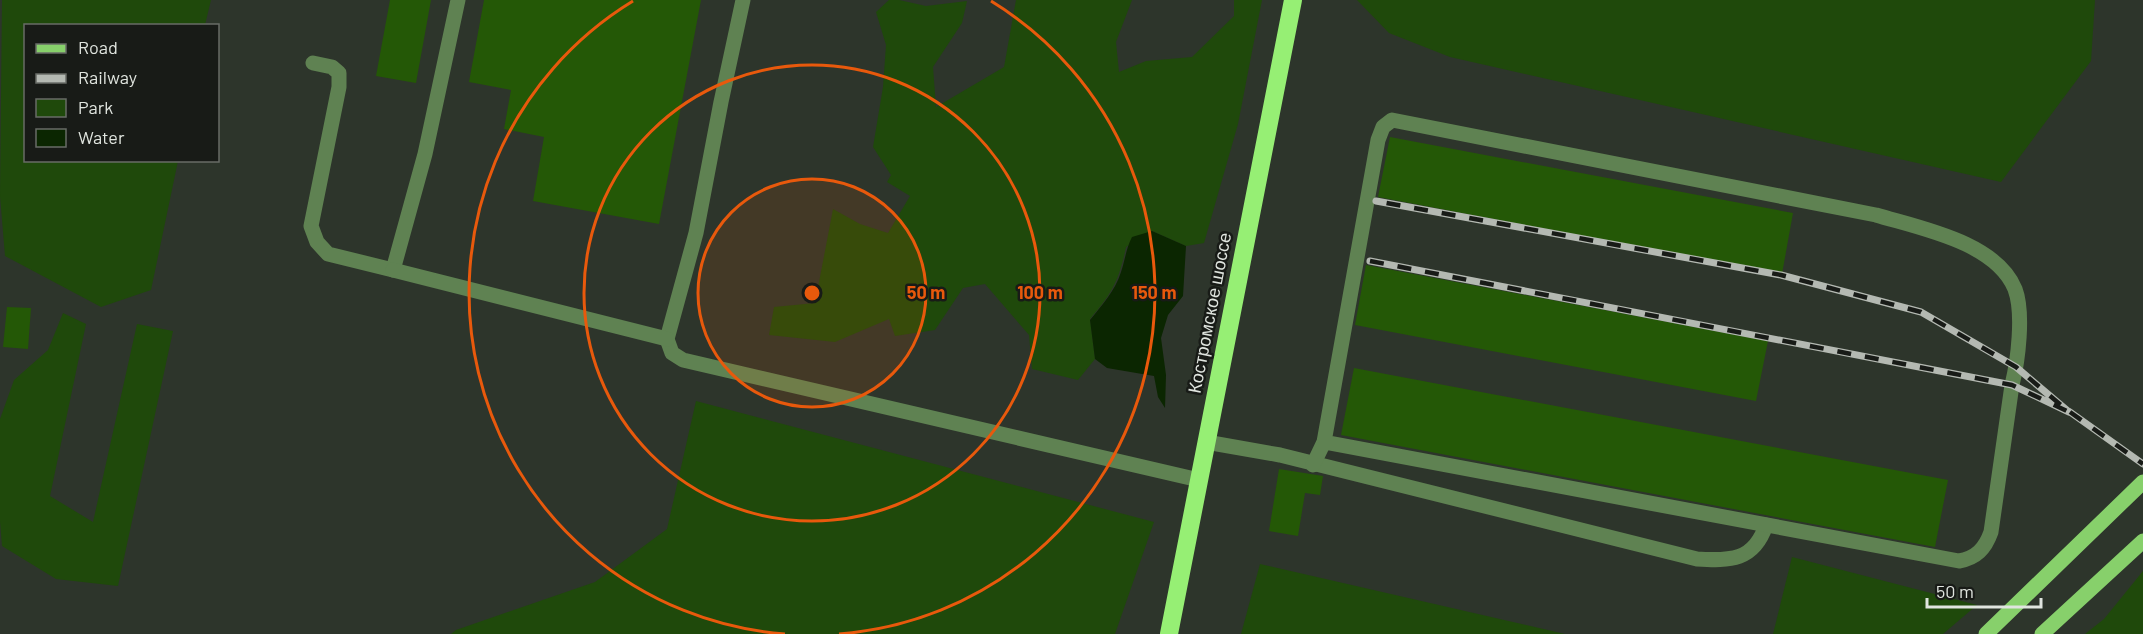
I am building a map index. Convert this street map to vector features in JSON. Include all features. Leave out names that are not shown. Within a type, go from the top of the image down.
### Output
[{"type":"highway","name":"Костромское шоссе","points":[[1169,634],[1293,0]]},
{"type":"main road","points":[[1986,634],[2143,482]]},
{"type":"main road","points":[[2042,634],[2143,541]]},
{"type":"street","points":[[393,270],[425,154],[458,0]]},
{"type":"street","points":[[743,0],[696,233],[667,339],[672,353],[683,360],[1199,480]]},
{"type":"street","points":[[313,63],[332,67],[339,73],[339,87],[311,226],[317,242],[328,254],[667,339]]},
{"type":"street","points":[[1313,465],[1324,442],[1378,140],[1383,127],[1392,120],[1876,215],[1955,238],[1974,247],[2005,273],[2015,290],[2019,317],[2016,367],[1990,532],[1986,544],[1969,559],[1959,561],[1324,442]]},
{"type":"street","points":[[1206,442],[1280,455],[1696,559],[1734,558],[1754,549],[1762,538],[1766,525]]},
{"type":"green space","points":[[2,0],[211,0],[205,24],[24,24],[24,162],[178,162],[151,290],[101,307],[5,256],[0,196]]},
{"type":"green space","points":[[889,0],[926,6],[967,1],[962,23],[933,67],[936,107],[1004,67],[1016,0],[1132,0],[1116,42],[1119,72],[1146,61],[1192,57],[1234,16],[1234,0],[1262,0],[1238,124],[1204,243],[1186,246],[1152,231],[1126,247],[1114,286],[1090,319],[1095,359],[1078,380],[1032,369],[1029,335],[985,284],[963,288],[935,330],[895,336],[889,319],[835,342],[769,335],[774,307],[815,303],[833,209],[860,224],[888,233],[910,196],[887,182],[891,175],[873,147],[883,87],[886,45],[876,12]]},
{"type":"green space","points":[[1357,0],[2095,0],[2091,61],[2001,182],[1450,57],[1389,33]]},
{"type":"green space","points":[[63,313],[86,324],[50,496],[93,522],[137,324],[173,331],[118,586],[56,579],[2,546],[0,419],[14,380],[48,350]]},
{"type":"green space","points":[[696,401],[1154,522],[1115,634],[451,634],[456,630],[595,582],[667,529]]},
{"type":"green space","points":[[1792,557],[1977,605],[1943,634],[1773,634]]},
{"type":"green space","points":[[1260,564],[1565,634],[1241,634]]},
{"type":"green space","points":[[2143,571],[2143,634],[2085,634],[2104,619]]},
{"type":"water","points":[[1152,231],[1186,246],[1183,296],[1168,315],[1161,338],[1166,375],[1165,408],[1158,397],[1154,376],[1107,368],[1095,359],[1090,320],[1108,298],[1115,285],[1132,237]]},
{"type":"building","points":[[390,0],[431,0],[416,83],[376,76]]},
{"type":"building","points":[[484,0],[701,0],[659,224],[533,201],[544,137],[504,129],[511,90],[469,82]]},
{"type":"building","points":[[1390,137],[1793,213],[1782,274],[1378,197]]},
{"type":"building","points":[[1366,265],[1768,341],[1756,401],[1355,325]]},
{"type":"building","points":[[7,307],[31,308],[28,349],[3,347]]},
{"type":"building","points":[[1354,368],[1948,480],[1935,547],[1341,435]]},
{"type":"building","points":[[1279,469],[1323,476],[1320,495],[1305,493],[1298,536],[1269,531]]},
{"type":"railway","points":[[1370,261],[2012,385],[2069,412],[2016,367],[1921,312],[1781,275],[1376,201]]},
{"type":"railway","points":[[2070,412],[2143,464]]}]
